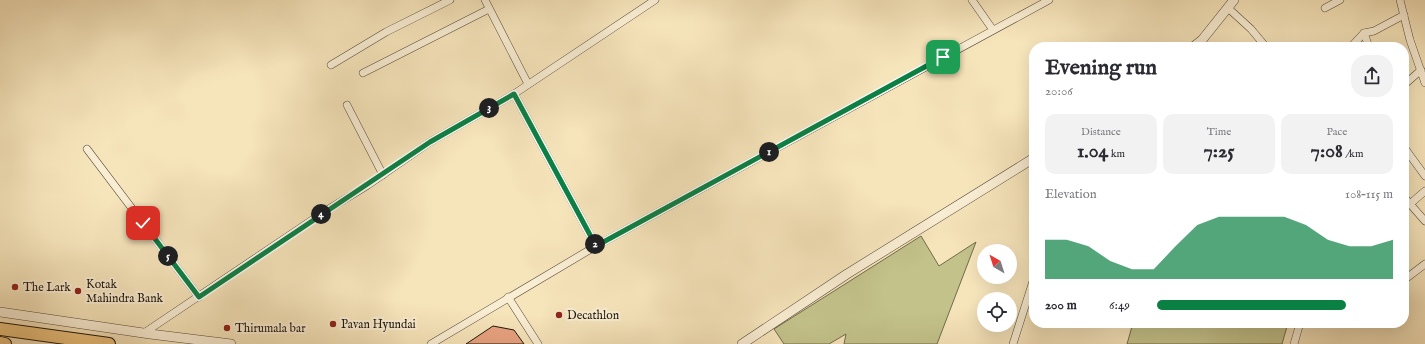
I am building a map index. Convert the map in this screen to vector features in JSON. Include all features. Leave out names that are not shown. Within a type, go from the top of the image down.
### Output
[{"type":"highway","points":[[0,329],[109,344]]},
{"type":"highway","points":[[0,343],[5,344]]},
{"type":"street","points":[[331,65],[386,32],[450,0]]},
{"type":"street","points":[[485,0],[528,84]]},
{"type":"street","points":[[144,333],[430,142],[514,94],[655,0]]},
{"type":"street","points":[[972,0],[993,30]]},
{"type":"street","points":[[431,344],[596,246],[1049,0]]},
{"type":"street","points":[[1199,42],[1234,0]]},
{"type":"street","points":[[1325,8],[1340,0]]},
{"type":"street","points":[[1400,0],[1410,40],[1425,83]]},
{"type":"street","points":[[1228,8],[1251,29],[1262,42]]},
{"type":"street","points":[[363,73],[489,9]]},
{"type":"street","points":[[1356,42],[1364,33],[1374,31],[1404,15]]},
{"type":"street","points":[[1364,33],[1367,42]]},
{"type":"street","points":[[1409,81],[1421,70]]},
{"type":"street","points":[[514,94],[596,246]]},
{"type":"street","points":[[347,105],[383,174]]},
{"type":"street","points":[[87,150],[199,297]]},
{"type":"street","points":[[1409,154],[1425,176]]},
{"type":"street","points":[[742,344],[847,274],[1029,161]]},
{"type":"street","points":[[1425,191],[1410,204],[1425,221]]},
{"type":"street","points":[[1409,276],[1425,264]]},
{"type":"street","points":[[1013,344],[1029,294]]},
{"type":"street","points":[[508,297],[538,344]]},
{"type":"street","points":[[1,309],[144,333],[231,344]]},
{"type":"street","points":[[1294,344],[1299,328]]},
{"type":"shaded area","points":[[921,236],[939,266],[976,242],[937,344],[844,344],[846,334],[829,344],[784,344],[774,329]]},
{"type":"shaded area","points":[[1132,328],[1287,328],[1282,344],[1127,344]]},
{"type":"building","points":[[493,326],[514,330],[524,344],[466,344]]},
{"type":"place","name":"The Lark","points":[[15,287]]},
{"type":"place","name":"Kotak Mahindra Bank","points":[[78,291]]},
{"type":"place","name":"Decathlon","points":[[559,315]]},
{"type":"place","name":"Pavan Hyundai","points":[[333,324]]},
{"type":"place","name":"Thirumala bar","points":[[227,328]]},
{"type":"route","points":[[143,223],[199,297],[430,142],[514,94],[596,246],[943,57]]}]
